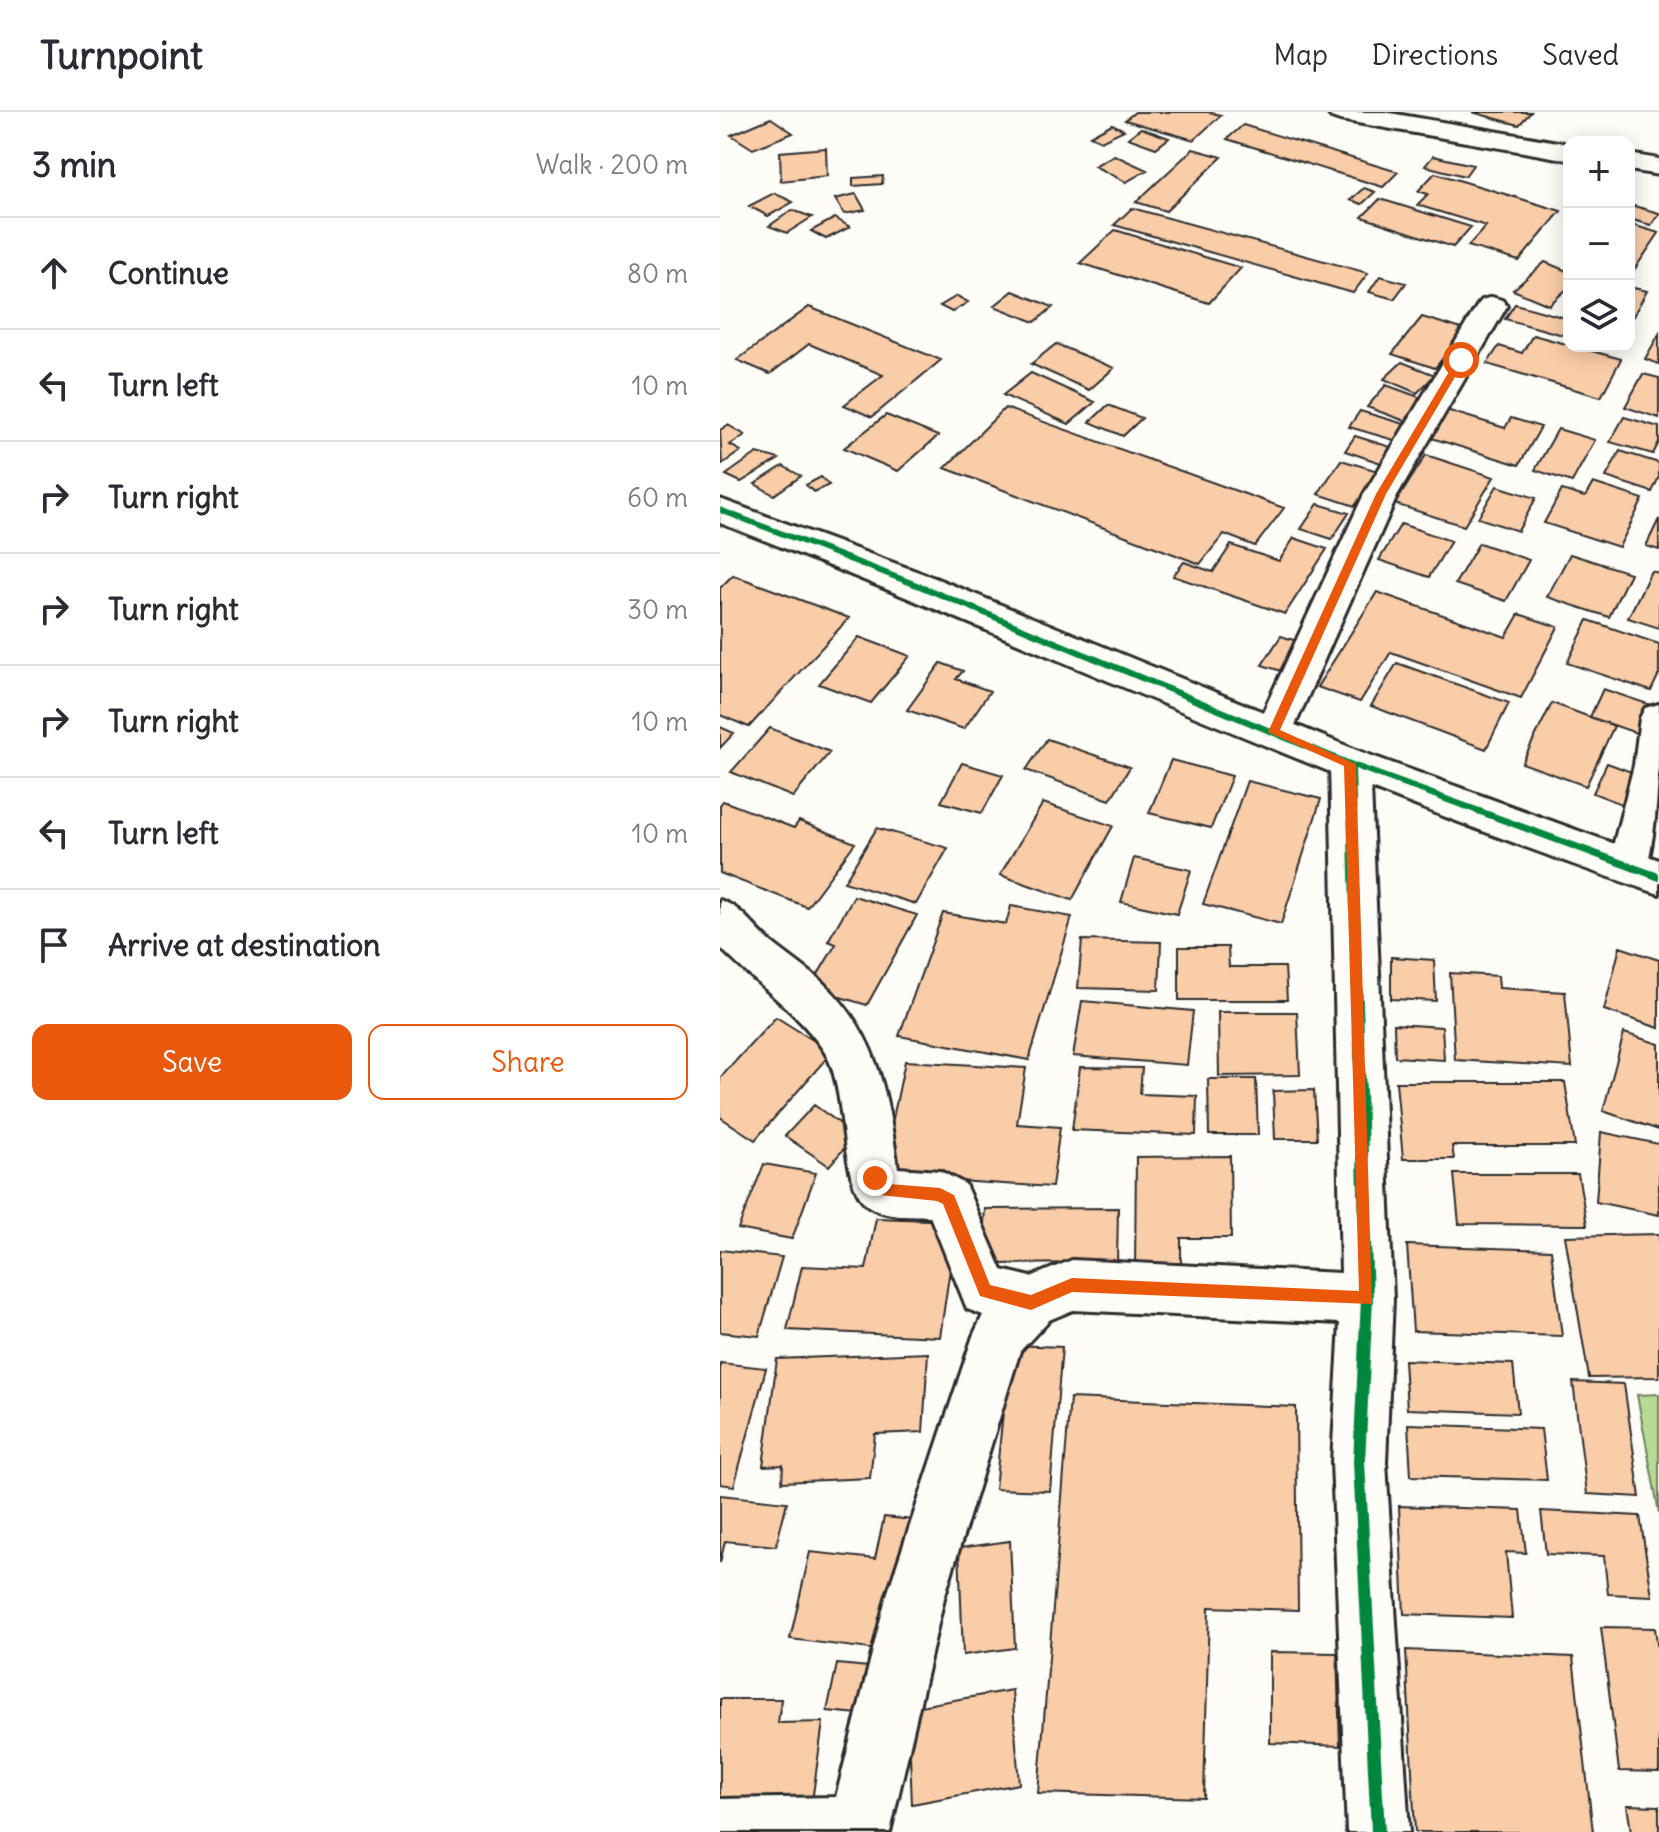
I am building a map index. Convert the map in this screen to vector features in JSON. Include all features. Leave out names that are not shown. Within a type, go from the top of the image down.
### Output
[{"type":"street","points":[[1340,112],[1563,151]]},
{"type":"street","points":[[1635,163],[1659,167]]},
{"type":"street","points":[[1273,732],[1381,494],[1492,306]]},
{"type":"street","points":[[720,510],[922,587],[1350,764],[1644,872],[1659,718]]},
{"type":"street","points":[[1350,764],[1367,1299],[1359,1462],[1378,1832]]},
{"type":"street","points":[[720,918],[753,953],[806,995],[844,1041],[862,1085],[875,1178],[885,1190],[940,1194],[948,1200],[985,1291],[1031,1302]]},
{"type":"street","points":[[720,1830],[860,1830],[915,1598],[994,1351],[999,1336],[1031,1302],[1072,1285],[1367,1299]]},
{"type":"green space","points":[[1659,1394],[1659,1513],[1637,1395]]},
{"type":"building","points":[[1135,112],[1208,112],[1221,115],[1194,140],[1125,120]]},
{"type":"building","points":[[1472,112],[1531,112],[1519,125]]},
{"type":"building","points":[[771,118],[793,133],[753,149],[731,135]]},
{"type":"building","points":[[1112,124],[1124,130],[1101,141],[1090,136]]},
{"type":"building","points":[[1243,125],[1398,172],[1383,187],[1227,139]]},
{"type":"building","points":[[1141,128],[1169,138],[1156,148],[1128,138]]},
{"type":"building","points":[[826,148],[827,176],[781,181],[780,152]]},
{"type":"building","points":[[1193,149],[1222,157],[1166,211],[1136,202]]},
{"type":"building","points":[[1114,155],[1147,170],[1126,182],[1094,166]]},
{"type":"building","points":[[1433,156],[1473,165],[1465,176],[1425,166]]},
{"type":"building","points":[[1435,173],[1561,211],[1519,261],[1468,246],[1486,226],[1417,205],[1428,194],[1418,191]]},
{"type":"building","points":[[883,176],[882,184],[853,186],[853,178]]},
{"type":"building","points":[[1364,188],[1375,192],[1362,204],[1350,200]]},
{"type":"building","points":[[774,193],[793,202],[768,216],[749,206]]},
{"type":"building","points":[[856,194],[865,210],[844,214],[835,199]]},
{"type":"building","points":[[1380,199],[1471,227],[1453,247],[1362,217]]},
{"type":"building","points":[[1635,206],[1659,213],[1651,225],[1635,221]]},
{"type":"building","points":[[1132,208],[1368,273],[1353,293],[1114,225]]},
{"type":"building","points":[[792,210],[812,217],[787,233],[769,226]]},
{"type":"building","points":[[835,218],[850,227],[826,239],[811,231]]},
{"type":"building","points":[[1635,226],[1659,233],[1635,269]]},
{"type":"building","points":[[1115,230],[1241,268],[1209,303],[1080,263]]},
{"type":"building","points":[[1545,262],[1563,270],[1563,292],[1549,305],[1513,290]]},
{"type":"building","points":[[1380,276],[1406,283],[1394,299],[1369,292]]},
{"type":"building","points":[[1635,288],[1647,291],[1635,313]]},
{"type":"building","points":[[1013,291],[1053,307],[1035,322],[994,306]]},
{"type":"building","points":[[957,296],[968,302],[952,312],[940,306]]},
{"type":"building","points":[[1515,304],[1563,317],[1563,335],[1505,319]]},
{"type":"building","points":[[809,307],[941,360],[872,417],[844,405],[883,375],[809,344],[770,374],[737,360]]},
{"type":"building","points":[[1422,317],[1465,330],[1435,368],[1392,354]]},
{"type":"building","points":[[1659,334],[1659,364],[1645,359]]},
{"type":"building","points":[[1533,335],[1563,343],[1563,352],[1595,352],[1621,359],[1601,397],[1487,364],[1499,346],[1522,353]]},
{"type":"building","points":[[1056,344],[1114,368],[1089,390],[1031,364]]},
{"type":"building","points":[[1402,362],[1435,375],[1417,393],[1384,379]]},
{"type":"building","points":[[1031,373],[1095,402],[1069,424],[1003,395]]},
{"type":"building","points":[[1643,374],[1659,378],[1659,418],[1625,407]]},
{"type":"building","points":[[1386,385],[1427,400],[1408,422],[1367,407]]},
{"type":"building","points":[[1108,405],[1142,418],[1123,436],[1090,422]]},
{"type":"building","points":[[1005,408],[1284,508],[1255,546],[1224,534],[1200,564],[945,468]]},
{"type":"building","points":[[1443,409],[1505,428],[1511,418],[1541,427],[1519,465],[1425,436]]},
{"type":"building","points":[[1360,411],[1411,426],[1401,442],[1349,427]]},
{"type":"building","points":[[886,415],[938,436],[898,471],[844,448]]},
{"type":"building","points":[[1624,417],[1659,427],[1659,442],[1653,454],[1610,442]]},
{"type":"building","points":[[728,425],[745,435],[730,445],[741,451],[722,464],[720,430]]},
{"type":"building","points":[[1558,429],[1595,440],[1572,482],[1535,470]]},
{"type":"building","points":[[1355,436],[1397,449],[1387,465],[1345,451]]},
{"type":"building","points":[[1620,451],[1659,463],[1659,477],[1652,492],[1606,477]]},
{"type":"building","points":[[757,453],[779,459],[741,482],[726,475]]},
{"type":"building","points":[[1426,455],[1494,477],[1464,526],[1395,504]]},
{"type":"building","points":[[1341,460],[1378,471],[1355,506],[1318,494]]},
{"type":"building","points":[[783,466],[801,476],[774,495],[755,484]]},
{"type":"building","points":[[821,477],[829,485],[814,492],[806,485]]},
{"type":"building","points":[[1593,483],[1643,499],[1619,547],[1544,523],[1562,490],[1585,497]]},
{"type":"building","points":[[1497,486],[1536,498],[1518,531],[1478,518]]},
{"type":"building","points":[[1318,504],[1349,513],[1332,539],[1301,529]]},
{"type":"building","points":[[1659,519],[1659,550],[1646,546]]},
{"type":"building","points":[[1401,524],[1451,541],[1429,577],[1379,560]]},
{"type":"building","points":[[1294,538],[1327,549],[1285,614],[1173,576],[1184,562],[1213,572],[1231,545],[1279,561]]},
{"type":"building","points":[[1479,543],[1529,560],[1506,601],[1455,584]]},
{"type":"building","points":[[1570,554],[1630,573],[1609,617],[1547,597]]},
{"type":"building","points":[[1651,571],[1659,573],[1659,628],[1628,618]]},
{"type":"building","points":[[733,575],[849,618],[749,727],[720,715],[720,588]]},
{"type":"building","points":[[1377,592],[1506,637],[1519,614],[1558,627],[1521,698],[1391,652],[1360,702],[1317,687]]},
{"type":"building","points":[[1588,620],[1659,644],[1659,674],[1651,691],[1567,663]]},
{"type":"building","points":[[1281,636],[1306,644],[1288,673],[1262,665]]},
{"type":"building","points":[[859,637],[910,656],[871,703],[819,684]]},
{"type":"building","points":[[941,663],[963,671],[956,679],[990,691],[964,729],[907,710]]},
{"type":"building","points":[[1397,663],[1509,703],[1486,749],[1371,706]]},
{"type":"building","points":[[1603,689],[1651,705],[1639,734],[1590,717]]},
{"type":"building","points":[[1552,703],[1614,726],[1586,786],[1522,763]]},
{"type":"building","points":[[720,727],[734,733],[720,748]]},
{"type":"building","points":[[770,728],[830,752],[793,797],[731,772]]},
{"type":"building","points":[[1047,739],[1130,767],[1110,800],[1026,770]]},
{"type":"building","points":[[1171,760],[1232,776],[1211,828],[1149,813]]},
{"type":"building","points":[[962,763],[1003,775],[982,813],[941,802]]},
{"type":"building","points":[[1607,763],[1645,777],[1632,808],[1593,793]]},
{"type":"building","points":[[1247,781],[1321,799],[1281,924],[1203,904]]},
{"type":"building","points":[[723,801],[794,828],[799,821],[855,843],[807,907],[720,873],[720,805]]},
{"type":"building","points":[[1043,803],[1113,826],[1072,900],[1000,875]]},
{"type":"building","points":[[877,828],[948,848],[916,904],[844,882]]},
{"type":"building","points":[[1134,858],[1191,870],[1177,914],[1121,902]]},
{"type":"building","points":[[854,896],[917,915],[867,1005],[810,988],[836,944],[828,941]]},
{"type":"building","points":[[1011,906],[1072,917],[1029,1060],[899,1036],[943,913],[1006,924]]},
{"type":"building","points":[[1082,940],[1161,942],[1159,990],[1078,988]]},
{"type":"building","points":[[1179,947],[1228,947],[1229,967],[1285,967],[1287,1000],[1179,1000]]},
{"type":"building","points":[[1620,947],[1659,960],[1659,1028],[1604,1010]]},
{"type":"building","points":[[1391,957],[1434,960],[1436,1001],[1391,999]]},
{"type":"building","points":[[1450,973],[1498,976],[1499,988],[1565,992],[1572,1067],[1455,1060]]},
{"type":"building","points":[[1082,1001],[1193,1011],[1187,1065],[1073,1056]]},
{"type":"building","points":[[1218,1012],[1297,1012],[1300,1075],[1219,1076]]},
{"type":"building","points":[[776,1017],[832,1052],[755,1140],[720,1117],[720,1078]]},
{"type":"building","points":[[1394,1024],[1442,1027],[1444,1060],[1395,1057]]},
{"type":"building","points":[[1624,1033],[1659,1044],[1659,1130],[1603,1111]]},
{"type":"building","points":[[905,1061],[1026,1068],[1017,1124],[1060,1127],[1052,1187],[881,1176]]},
{"type":"building","points":[[1080,1067],[1142,1068],[1140,1094],[1197,1096],[1196,1135],[1072,1130]]},
{"type":"building","points":[[1208,1079],[1256,1079],[1258,1135],[1209,1135]]},
{"type":"building","points":[[1396,1082],[1565,1082],[1575,1146],[1452,1146],[1454,1159],[1403,1159]]},
{"type":"building","points":[[1314,1090],[1317,1139],[1275,1139],[1273,1091]]},
{"type":"building","points":[[814,1105],[856,1135],[829,1166],[785,1136]]},
{"type":"building","points":[[1601,1132],[1659,1144],[1659,1215],[1596,1202]]},
{"type":"building","points":[[1230,1156],[1231,1238],[1181,1238],[1181,1269],[1135,1269],[1136,1157]]},
{"type":"building","points":[[764,1164],[816,1173],[792,1239],[738,1229]]},
{"type":"building","points":[[1454,1174],[1578,1174],[1587,1225],[1459,1224]]},
{"type":"building","points":[[1118,1208],[1117,1263],[981,1264],[985,1209]]},
{"type":"building","points":[[876,1218],[957,1221],[940,1337],[787,1330],[802,1266],[866,1269]]},
{"type":"building","points":[[1659,1234],[1659,1377],[1589,1378],[1565,1236]]},
{"type":"building","points":[[1407,1245],[1551,1250],[1562,1336],[1413,1331]]},
{"type":"building","points":[[720,1250],[782,1257],[759,1336],[720,1332]]},
{"type":"building","points":[[1010,1345],[1062,1347],[1050,1491],[995,1489]]},
{"type":"building","points":[[928,1353],[923,1432],[875,1434],[870,1478],[782,1482],[783,1465],[763,1466],[777,1359]]},
{"type":"building","points":[[1404,1360],[1513,1364],[1518,1413],[1407,1409]]},
{"type":"building","points":[[720,1363],[766,1368],[734,1486],[720,1484]]},
{"type":"building","points":[[1573,1382],[1624,1384],[1640,1497],[1587,1494]]},
{"type":"building","points":[[1070,1398],[1296,1407],[1298,1610],[1209,1607],[1204,1798],[1038,1793]]},
{"type":"building","points":[[1408,1424],[1541,1429],[1547,1480],[1411,1476]]},
{"type":"building","points":[[720,1495],[787,1502],[776,1546],[725,1541],[720,1563]]},
{"type":"building","points":[[1399,1506],[1521,1510],[1526,1553],[1506,1552],[1512,1618],[1404,1614]]},
{"type":"building","points":[[1541,1511],[1640,1516],[1652,1596],[1608,1594],[1604,1556],[1546,1554]]},
{"type":"building","points":[[884,1517],[913,1520],[886,1651],[790,1639],[810,1552],[875,1559]]},
{"type":"building","points":[[1010,1541],[1015,1648],[963,1655],[959,1548]]},
{"type":"building","points":[[1601,1627],[1655,1628],[1659,1658],[1659,1772],[1619,1771]]},
{"type":"building","points":[[1406,1650],[1573,1657],[1593,1832],[1415,1832]]},
{"type":"building","points":[[1270,1652],[1337,1653],[1340,1746],[1270,1743]]},
{"type":"building","points":[[837,1664],[879,1668],[870,1715],[827,1711]]},
{"type":"building","points":[[1012,1690],[1019,1784],[912,1804],[908,1708]]},
{"type":"building","points":[[720,1699],[781,1699],[778,1723],[823,1722],[812,1802],[720,1803]]},
{"type":"building","points":[[1627,1805],[1659,1806],[1659,1832],[1631,1832]]},
{"type":"cycle path","points":[[720,510],[922,587],[1350,764],[1659,877]]},
{"type":"cycle path","points":[[1350,764],[1367,1299],[1359,1462],[1378,1832]]},
{"type":"route","points":[[875,1178],[885,1190],[940,1194],[948,1200],[985,1291],[1031,1302],[1072,1285],[1367,1299],[1350,764],[1273,732],[1381,494],[1461,360]]}]
